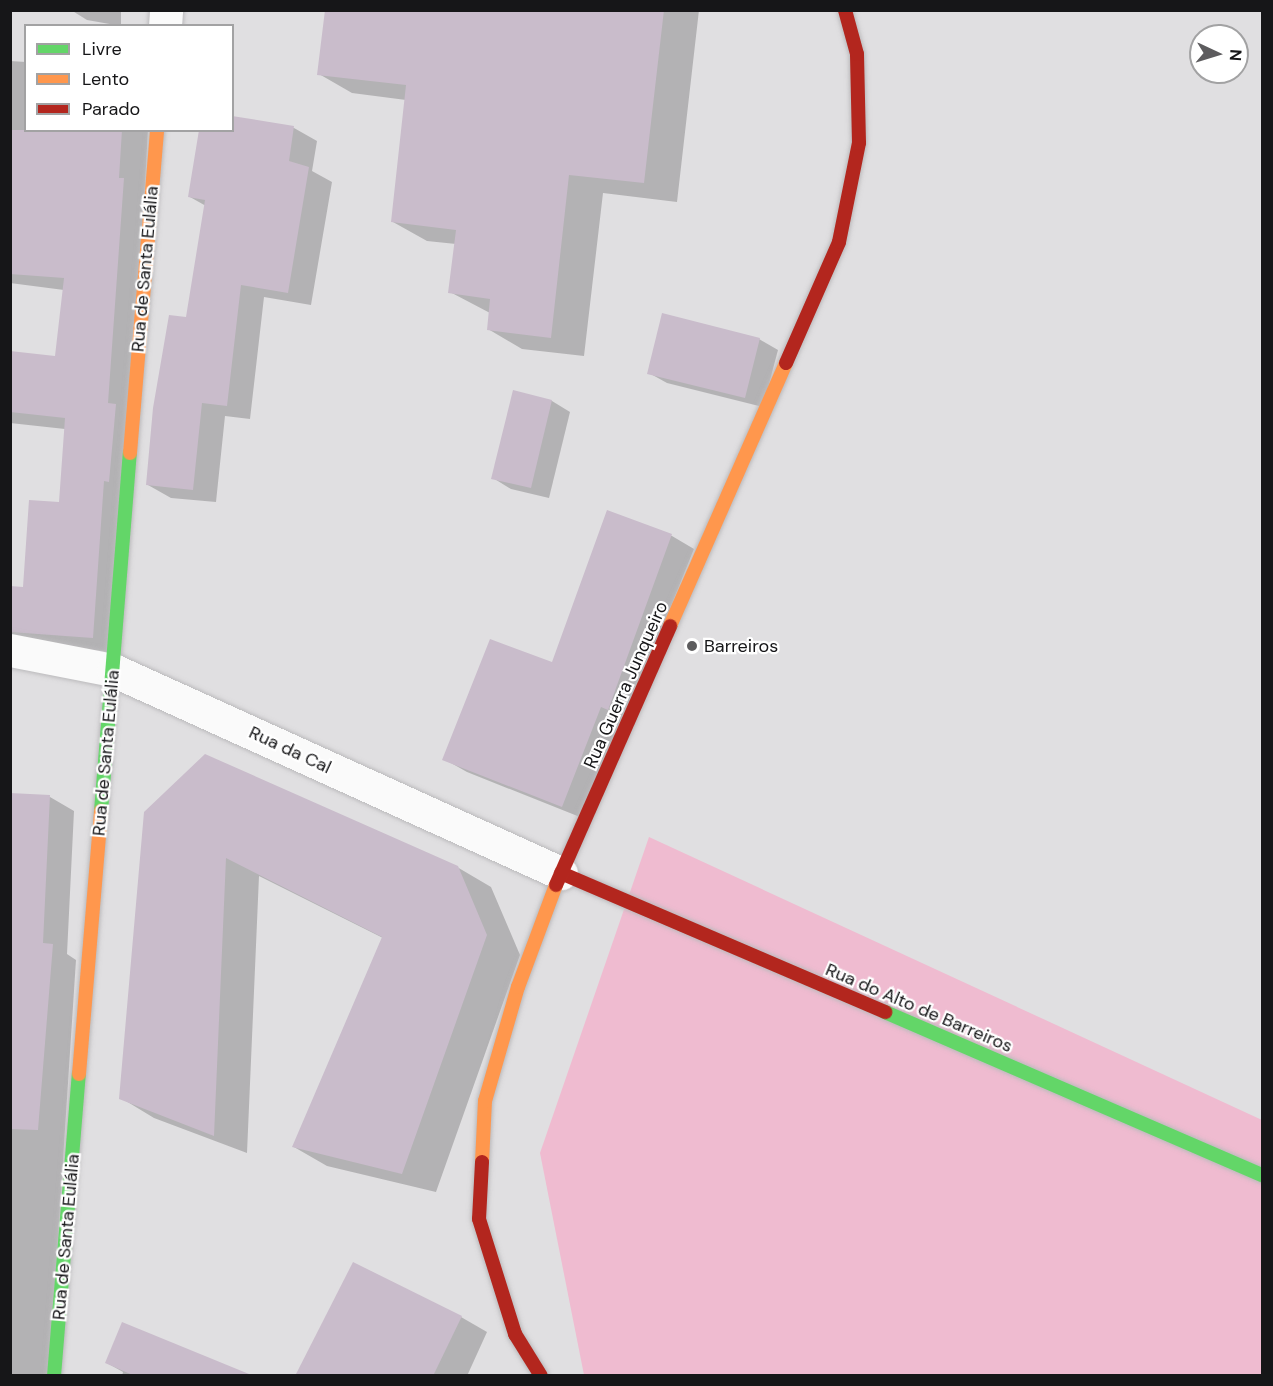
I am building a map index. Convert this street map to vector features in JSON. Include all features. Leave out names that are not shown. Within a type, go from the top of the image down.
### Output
[{"type":"street","name":"Rua Guerra Junqueiro","points":[[541,1376],[515,1334],[479,1219],[485,1101],[518,987],[561,873],[839,242],[859,143],[857,54],[845,10]]},
{"type":"street","name":"Rua de Santa Eulália","points":[[54,1376],[157,132]]},
{"type":"street","name":"Rua da Cal","points":[[10,650],[113,670],[561,873]]},
{"type":"street","name":"Rua do Alto de Barreiros","points":[[561,873],[1263,1175]]},
{"type":"shaded area","points":[[649,837],[1262,1120],[1262,1375],[584,1375],[540,1153]]},
{"type":"building","points":[[325,10],[664,10],[644,183],[569,175],[551,338],[487,330],[490,299],[448,293],[456,230],[391,222],[406,85],[317,75]]},
{"type":"building","points":[[234,116],[294,126],[289,161],[309,167],[288,293],[241,285],[227,406],[202,403],[193,490],[146,485],[153,408],[169,315],[186,317],[205,200],[188,197],[199,132],[234,132]]},
{"type":"building","points":[[10,130],[122,132],[119,178],[124,178],[108,403],[116,404],[109,482],[104,481],[93,638],[10,632],[10,586],[23,587],[29,500],[59,502],[65,418],[10,412],[10,351],[55,356],[64,278],[10,274]]},
{"type":"building","points":[[662,313],[760,338],[745,398],[647,374]]},
{"type":"building","points":[[513,390],[552,400],[531,488],[491,479]]},
{"type":"building","points":[[607,510],[672,534],[608,710],[601,707],[562,807],[442,760],[490,639],[552,662]]},
{"type":"building","points":[[205,754],[458,866],[487,935],[402,1174],[292,1147],[382,937],[226,858],[214,1136],[119,1099],[144,812]]},
{"type":"building","points":[[10,793],[50,795],[43,943],[53,944],[38,1130],[10,1129]]},
{"type":"building","points":[[353,1262],[462,1316],[433,1376],[295,1376]]},
{"type":"building","points":[[122,1322],[249,1374],[248,1376],[135,1376],[105,1363]]},
{"type":"traffic: fast","points":[[101,811],[130,453]]},
{"type":"traffic: fast","points":[[885,1012],[1262,1175]]},
{"type":"traffic: fast","points":[[54,1376],[79,1074]]},
{"type":"traffic: slow","points":[[130,453],[157,132]]},
{"type":"traffic: slow","points":[[670,626],[786,363]]},
{"type":"traffic: slow","points":[[79,1074],[101,811]]},
{"type":"traffic: slow","points":[[482,1162],[485,1101],[518,987],[556,885]]},
{"type":"traffic: jam","points":[[786,363],[839,242],[859,143],[857,54],[845,10]]},
{"type":"traffic: jam","points":[[556,885],[670,626]]},
{"type":"traffic: jam","points":[[561,873],[885,1012]]},
{"type":"traffic: jam","points":[[482,1162],[479,1219],[515,1334],[541,1376]]},
{"type":"place","name":"Barreiros","points":[[692,646]]}]
